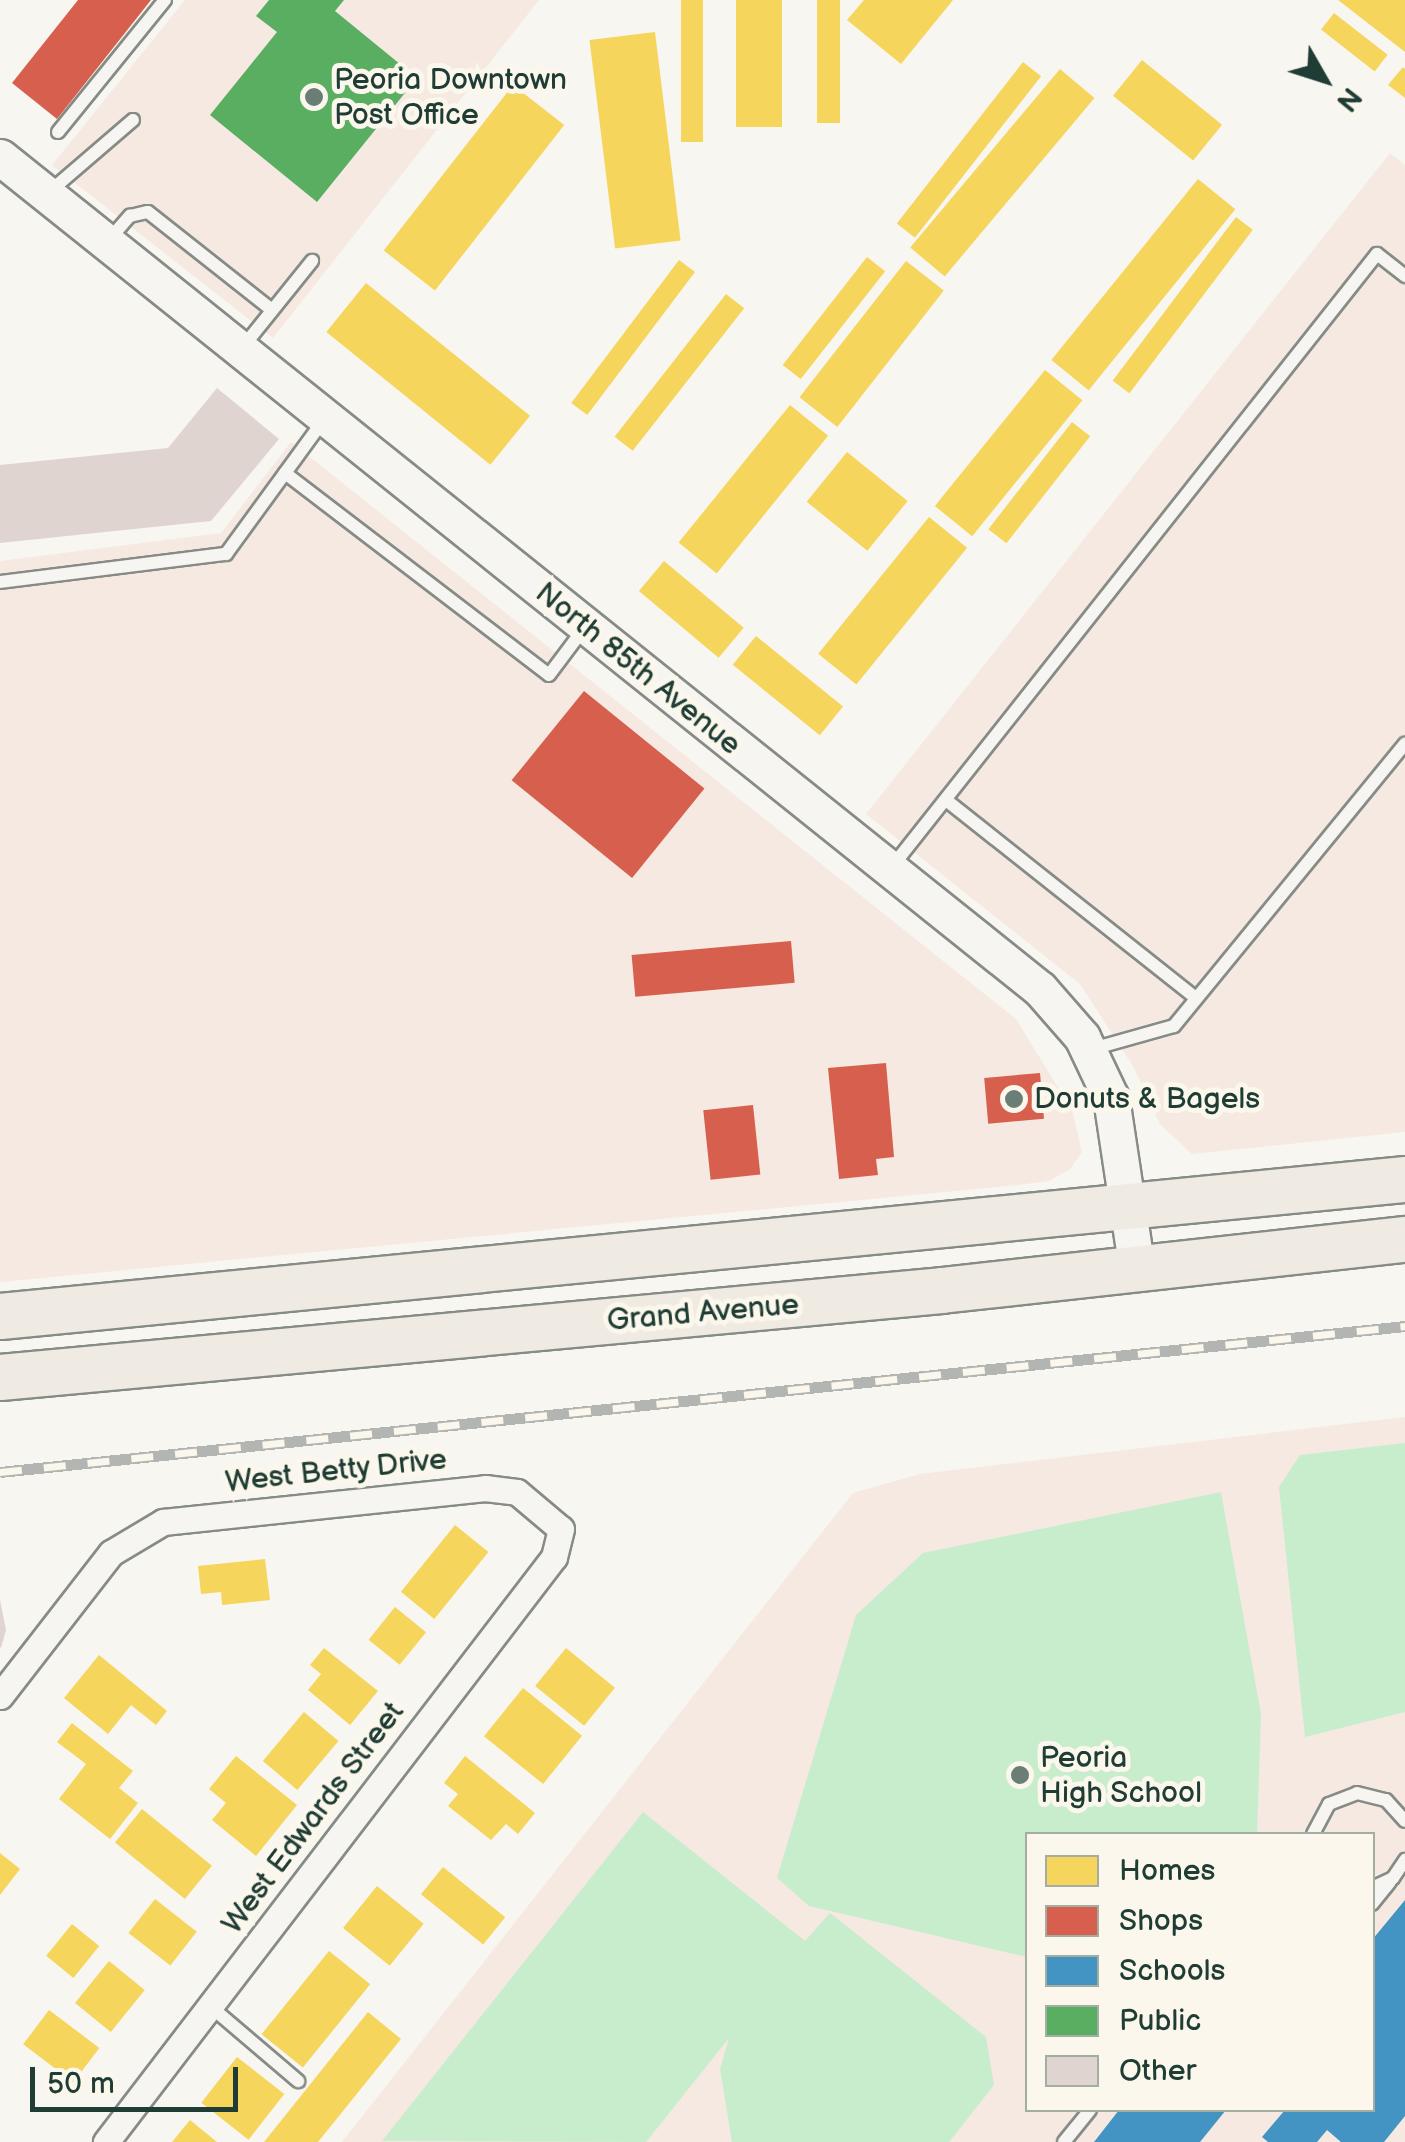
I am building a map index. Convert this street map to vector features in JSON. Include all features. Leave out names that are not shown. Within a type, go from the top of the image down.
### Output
[{"type":"highway","name":"Grand Avenue","points":[[0,1316],[1405,1179]]},
{"type":"highway","name":"Grand Avenue","points":[[0,1378],[1137,1269],[1405,1239]]},
{"type":"highway","points":[[208,1295],[216,1360]]},
{"type":"street","name":"North 85th Avenue","points":[[0,157],[1040,989],[1090,1050],[1111,1098],[1137,1269]]},
{"type":"street","name":"West Betty Drive","points":[[0,1696],[111,1553],[163,1522],[485,1488],[517,1492],[561,1529]]},
{"type":"street","name":"West Edwards Street","points":[[106,2142],[554,1557],[561,1529]]},
{"type":"lane","points":[[58,132],[165,0]]},
{"type":"lane","points":[[47,195],[133,120]]},
{"type":"lane","points":[[107,243],[130,216],[148,212],[272,310]]},
{"type":"lane","points":[[890,870],[1377,254],[1405,276]]},
{"type":"lane","points":[[240,350],[312,261]]},
{"type":"lane","points":[[0,582],[226,554],[326,418]]},
{"type":"lane","points":[[285,473],[549,675],[586,627]]},
{"type":"lane","points":[[1090,1050],[1174,1026],[1405,744]]},
{"type":"lane","points":[[946,800],[1196,998]]},
{"type":"lane","points":[[1314,1832],[1329,1804],[1357,1793],[1386,1800],[1405,1821]]},
{"type":"lane","points":[[1375,1900],[1405,1860]]},
{"type":"lane","points":[[1375,1887],[1393,1878]]},
{"type":"lane","points":[[210,2006],[298,2081]]},
{"type":"lane","points":[[1064,2142],[1088,2112]]},
{"type":"shaded area","points":[[185,0],[539,0],[273,338],[52,165]]},
{"type":"shaded area","points":[[1390,153],[1405,165],[1405,1132],[1192,1154],[1160,1124],[1133,1066],[1080,984],[866,814]]},
{"type":"shaded area","points":[[291,442],[1016,1019],[1072,1110],[1082,1152],[1070,1169],[1049,1181],[1018,1185],[0,1282],[0,561],[221,533]]},
{"type":"shaded area","name":"Peoria High School","points":[[1405,1417],[1405,2142],[342,2142],[853,1493],[920,1474]]},
{"type":"green space","points":[[1405,1443],[1405,1712],[1305,1737],[1279,1487],[1300,1455]]},
{"type":"green space","points":[[1221,1492],[1261,1714],[1257,1832],[1025,1832],[1025,1957],[809,1906],[777,1878],[856,1615],[923,1553]]},
{"type":"green space","points":[[643,1812],[805,1941],[830,1913],[986,2037],[994,2085],[949,2142],[732,2142],[720,2069],[729,2038],[646,2142],[382,2141]]},
{"type":"building: Homes","points":[[681,0],[703,0],[703,142],[681,142]]},
{"type":"building: Homes","points":[[736,0],[782,0],[782,127],[736,127]]},
{"type":"building: Homes","points":[[817,0],[840,0],[840,123],[817,123]]},
{"type":"building: Homes","points":[[864,0],[953,0],[901,64],[847,20]]},
{"type":"building: Homes","points":[[1338,0],[1405,0],[1405,52]]},
{"type":"building: Homes","points":[[1334,13],[1388,55],[1375,71],[1321,30]]},
{"type":"building: Homes","points":[[655,32],[681,240],[615,248],[589,40]]},
{"type":"building: Homes","points":[[1142,60],[1222,125],[1193,161],[1113,96]]},
{"type":"building: Homes","points":[[1023,62],[1041,76],[915,238],[897,224]]},
{"type":"building: Homes","points":[[1060,69],[1094,98],[945,276],[910,247]]},
{"type":"building: Homes","points":[[1405,69],[1405,98],[1388,85]]},
{"type":"building: Homes","points":[[513,85],[564,125],[435,291],[384,250]]},
{"type":"building: Homes","points":[[1198,179],[1235,209],[1089,390],[1051,360]]},
{"type":"building: Homes","points":[[1236,217],[1253,230],[1129,393],[1113,381]]},
{"type":"building: Homes","points":[[867,257],[885,271],[801,379],[783,365]]},
{"type":"building: Homes","points":[[679,260],[695,272],[587,415],[571,403]]},
{"type":"building: Homes","points":[[906,261],[944,291],[837,427],[799,397]]},
{"type":"building: Homes","points":[[366,283],[530,416],[490,465],[326,332]]},
{"type":"building: Homes","points":[[726,294],[744,308],[633,451],[615,437]]},
{"type":"building: Homes","points":[[1045,370],[1082,400],[972,536],[935,506]]},
{"type":"building: Homes","points":[[790,405],[828,436],[717,573],[679,543]]},
{"type":"building: Homes","points":[[1072,422],[1090,436],[1006,543],[988,529]]},
{"type":"building: Homes","points":[[847,452],[908,501],[867,551],[807,502]]},
{"type":"building: Homes","points":[[929,517],[967,548],[856,685],[818,654]]},
{"type":"building: Homes","points":[[664,561],[744,628],[719,658],[639,591]]},
{"type":"building: Homes","points":[[756,636],[843,706],[820,735],[733,665]]},
{"type":"building: Homes","points":[[455,1525],[488,1552],[434,1619],[401,1592]]},
{"type":"building: Homes","points":[[265,1559],[270,1600],[222,1605],[221,1592],[201,1594],[198,1566]]},
{"type":"building: Homes","points":[[395,1607],[426,1632],[400,1665],[369,1640]]},
{"type":"building: Homes","points":[[324,1648],[378,1691],[350,1725],[308,1690],[321,1674],[310,1665]]},
{"type":"building: Homes","points":[[566,1648],[615,1688],[584,1726],[535,1686]]},
{"type":"building: Homes","points":[[99,1655],[167,1711],[156,1725],[131,1705],[108,1734],[64,1698]]},
{"type":"building: Homes","points":[[523,1688],[582,1736],[543,1784],[484,1736]]},
{"type":"building: Homes","points":[[304,1712],[338,1741],[297,1790],[263,1761]]},
{"type":"building: Homes","points":[[72,1723],[133,1771],[119,1788],[138,1803],[110,1839],[59,1799],[86,1764],[57,1742]]},
{"type":"building: Homes","points":[[236,1756],[297,1805],[256,1856],[212,1820],[226,1803],[209,1789]]},
{"type":"building: Homes","points":[[465,1756],[535,1813],[518,1834],[506,1824],[491,1840],[448,1806],[458,1794],[444,1783]]},
{"type":"building: Homes","points":[[142,1809],[212,1866],[185,1899],[115,1842]]},
{"type":"building: Homes","points":[[0,1853],[20,1869],[0,1895]]},
{"type":"building: Homes","points":[[443,1867],[505,1917],[483,1945],[421,1894]]},
{"type":"building: Homes","points":[[377,1886],[424,1924],[390,1966],[343,1928]]},
{"type":"building: Homes","points":[[155,1899],[197,1932],[170,1966],[129,1933]]},
{"type":"building: Homes","points":[[72,1924],[99,1946],[73,1978],[46,1956]]},
{"type":"building: Homes","points":[[329,1951],[370,1984],[303,2068],[262,2034]]},
{"type":"building: Homes","points":[[109,1961],[145,1990],[111,2032],[75,2003]]},
{"type":"building: Homes","points":[[49,2010],[99,2048],[73,2082],[23,2044]]},
{"type":"building: Homes","points":[[368,2012],[401,2039],[318,2142],[264,2142]]},
{"type":"building: Homes","points":[[237,2057],[284,2094],[249,2140],[201,2103]]},
{"type":"building: Homes","points":[[190,2120],[217,2142],[172,2142]]},
{"type":"building: Shops","points":[[78,0],[151,0],[57,119],[12,83]]},
{"type":"building: Shops","points":[[584,691],[704,789],[632,878],[512,780]]},
{"type":"building: Shops","points":[[791,941],[795,983],[635,997],[632,955]]},
{"type":"building: Shops","points":[[886,1063],[894,1157],[876,1159],[878,1175],[839,1179],[828,1068]]},
{"type":"building: Shops","name":"Donuts & Bagels","points":[[1040,1073],[1044,1119],[988,1124],[984,1078]]},
{"type":"building: Shops","points":[[753,1105],[760,1175],[711,1180],[703,1110]]},
{"type":"building: Schools","points":[[1405,1900],[1405,2116],[1384,2142],[1341,2142],[1327,2130],[1317,2142],[1268,2142],[1262,2137],[1283,2112],[1375,2112],[1375,1936]]},
{"type":"building: Schools","points":[[1117,2112],[1224,2112],[1200,2142],[1094,2142]]},
{"type":"building: Public","name":"Peoria Downtown Post Office","points":[[269,0],[344,0],[335,11],[417,78],[317,202],[210,115],[277,32],[256,16]]},
{"type":"building: Other","points":[[217,388],[279,439],[211,521],[0,543],[0,465],[168,448]]},
{"type":"building: Other","points":[[0,1600],[6,1630],[1,1648],[0,1647]]},
{"type":"railway","points":[[0,1472],[1405,1326]]},
{"type":"place","name":"Peoria Downtown Post Office","points":[[314,97]]},
{"type":"place","name":"Donuts & Bagels","points":[[1014,1099]]},
{"type":"place","name":"Peoria High School","points":[[1020,1775]]}]
